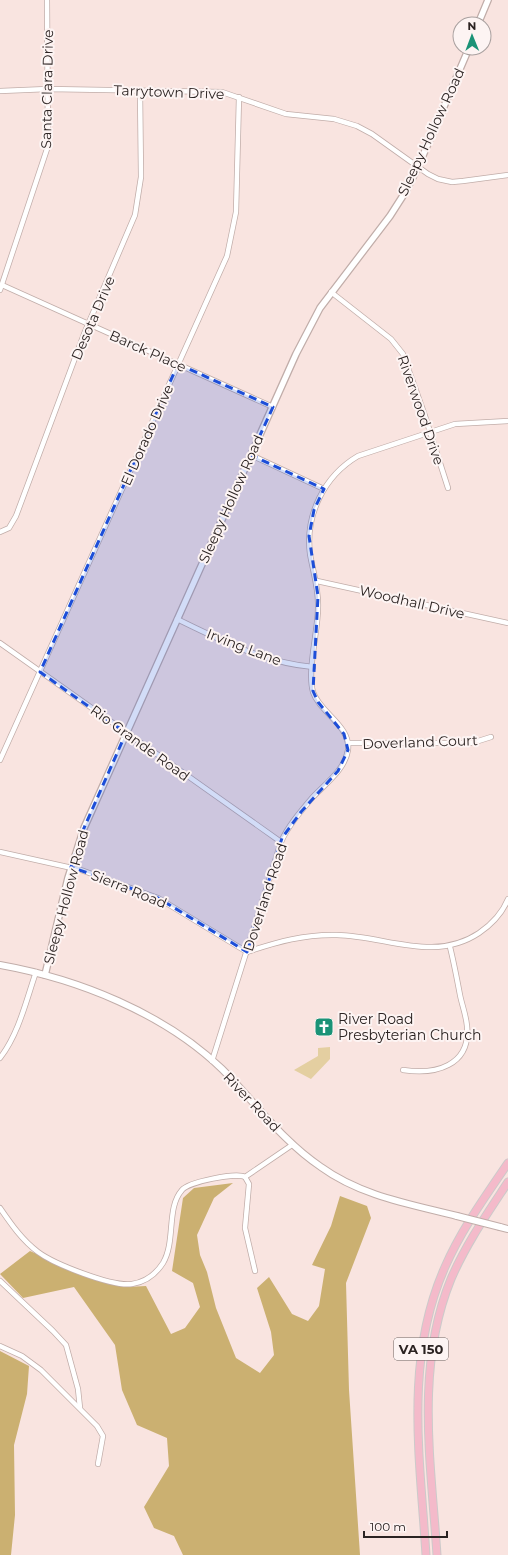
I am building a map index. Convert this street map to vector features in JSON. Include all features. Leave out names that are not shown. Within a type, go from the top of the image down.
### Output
[{"type":"highway","name":"VA 150","points":[[426,1555],[417,1405],[419,1360],[425,1325],[437,1287],[453,1250],[466,1226],[508,1163]]},
{"type":"highway","name":"VA 150","points":[[436,1555],[428,1407],[428,1377],[434,1337],[444,1297],[460,1260],[478,1228],[508,1182]]},
{"type":"main road","name":"River Road","points":[[0,965],[45,974],[90,989],[151,1019],[182,1038],[212,1061],[243,1091],[292,1145],[321,1168],[355,1187],[392,1200],[508,1229]]},
{"type":"street","name":"Santa Clara Drive","points":[[1,287],[47,153],[49,131],[47,0]]},
{"type":"street","points":[[481,16],[488,0]]},
{"type":"street","name":"Sleepy Hollow Road","points":[[45,974],[71,867],[84,828],[272,407],[311,323],[331,292],[390,216],[406,191],[418,167],[466,56]]},
{"type":"street","name":"Tarrytown Drive","points":[[0,91],[48,89],[210,90],[239,97],[286,114],[334,119],[351,124],[372,134],[434,177],[452,182],[508,175]]},
{"type":"street","name":"Desota Drive","points":[[0,532],[9,528],[16,516],[88,324],[135,215],[140,177],[140,90]]},
{"type":"street","name":"El Dorado Drive","points":[[0,760],[220,273],[230,245],[237,197],[239,97]]},
{"type":"street","name":"Barck Place","points":[[1,287],[88,324],[272,407]]},
{"type":"street","name":"Riverwood Drive","points":[[331,292],[378,328],[399,347],[411,374],[448,488]]},
{"type":"street","points":[[348,743],[341,729],[315,698],[312,685],[319,606],[317,581],[310,553],[309,536],[314,510],[324,489],[344,466],[358,456],[461,423],[508,421]]},
{"type":"street","points":[[251,455],[324,489]]},
{"type":"street","name":"Woodhall Drive","points":[[317,581],[508,623]]},
{"type":"street","name":"Irving Lane","points":[[178,619],[268,659],[292,665],[313,667]]},
{"type":"street","name":"Rio Grande Road","points":[[0,643],[281,842]]},
{"type":"street","name":"Doverland Court","points":[[348,743],[472,742],[491,737]]},
{"type":"street","name":"Doverland Road","points":[[212,1061],[281,842],[300,812],[343,764],[346,757],[348,743]]},
{"type":"street","name":"Sierra Road","points":[[0,852],[71,867],[158,898],[247,952]]},
{"type":"street","points":[[247,952],[297,938],[323,935],[354,937],[429,948],[450,946],[465,941],[490,925],[503,910],[508,899]]},
{"type":"street","points":[[403,1070],[423,1073],[441,1069],[457,1058],[464,1046],[467,1026],[450,946]]},
{"type":"street","points":[[0,1058],[11,1042],[18,1026],[36,972]]},
{"type":"street","points":[[0,1208],[29,1245],[51,1260],[104,1280],[120,1284],[131,1284],[149,1278],[164,1261],[171,1242],[175,1202],[181,1190],[196,1182],[236,1175],[245,1177],[292,1145]]},
{"type":"street","points":[[245,1177],[249,1184],[245,1228],[255,1271]]},
{"type":"street","points":[[0,1281],[54,1330],[66,1345],[78,1389],[80,1408]]},
{"type":"street","points":[[0,1346],[31,1362],[97,1426],[104,1436],[98,1464]]},
{"type":"highlighted area","points":[[178,364],[273,407],[251,455],[324,489],[314,510],[309,536],[318,596],[313,691],[318,702],[344,734],[348,750],[338,771],[301,812],[282,838],[247,952],[158,898],[71,867],[84,828],[126,733],[40,672]]},
{"type":"shaded area","points":[[330,1047],[330,1059],[311,1079],[294,1070],[318,1056],[318,1048]]},
{"type":"shaded area","points":[[233,1183],[214,1198],[197,1235],[200,1255],[207,1272],[216,1308],[236,1358],[260,1373],[274,1355],[271,1332],[257,1288],[269,1277],[292,1314],[308,1321],[319,1306],[325,1269],[312,1265],[331,1226],[340,1196],[367,1206],[371,1218],[346,1283],[349,1390],[360,1555],[183,1555],[174,1536],[154,1528],[144,1507],[169,1466],[167,1438],[137,1425],[122,1390],[115,1345],[74,1287],[23,1298],[0,1274],[30,1251],[96,1280],[127,1287],[146,1286],[171,1334],[185,1328],[200,1307],[193,1283],[172,1271],[183,1198],[194,1188]]},
{"type":"shaded area","points":[[0,1351],[29,1366],[27,1394],[14,1445],[15,1515],[11,1555],[0,1555]]},
{"type":"place","name":"River Road Presbyterian Church","points":[[324,1027]]}]
